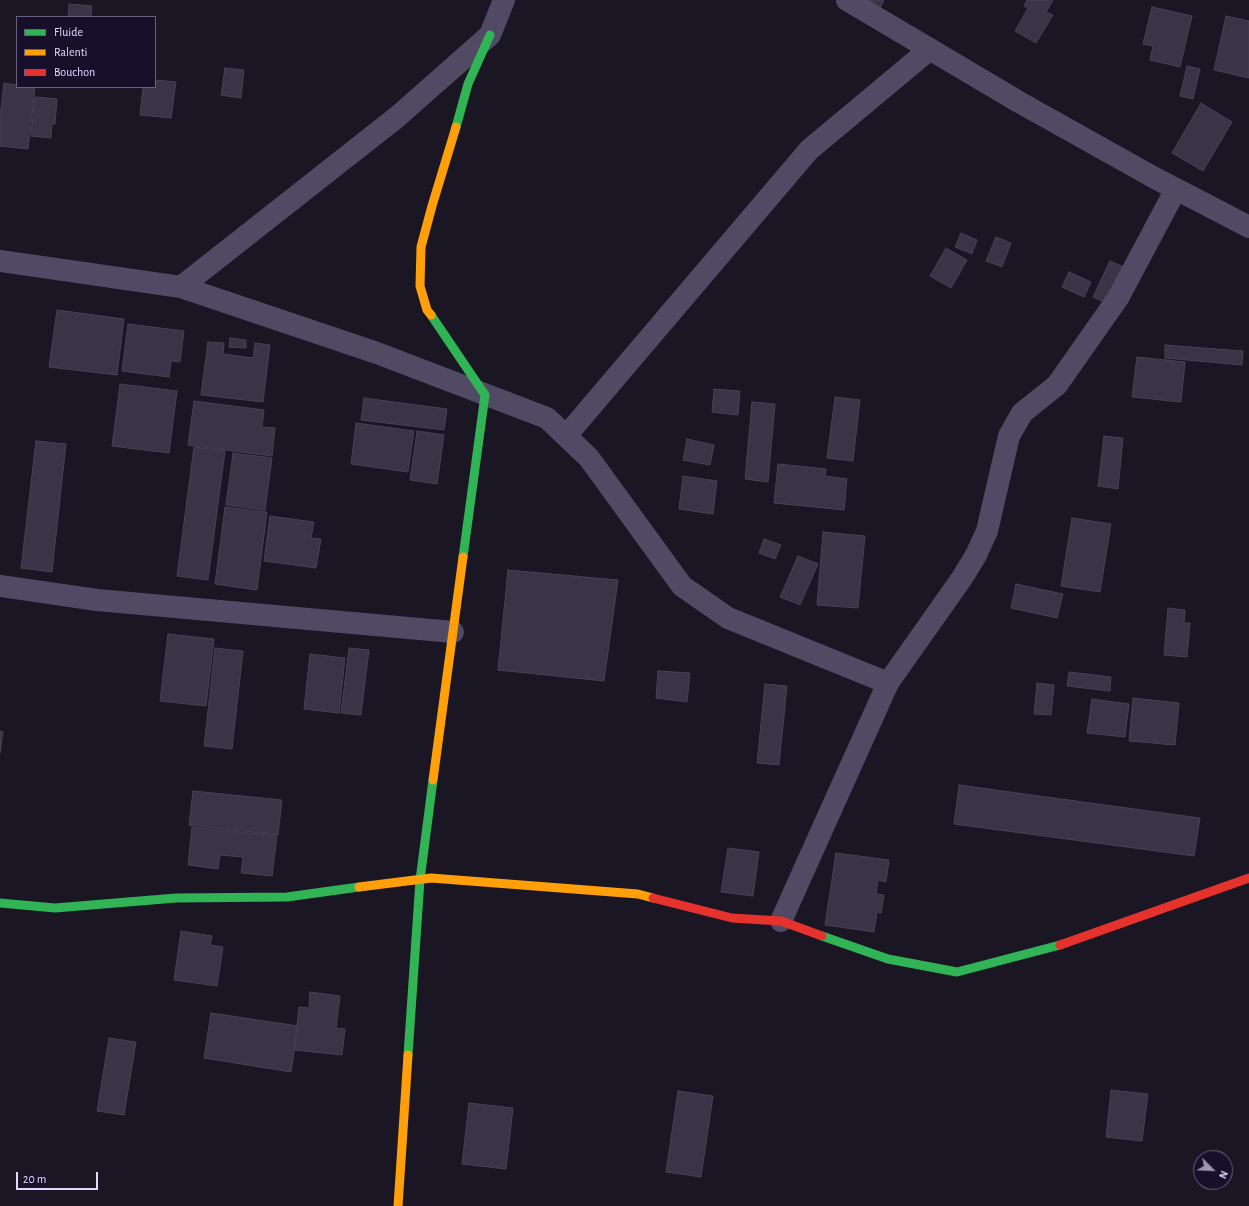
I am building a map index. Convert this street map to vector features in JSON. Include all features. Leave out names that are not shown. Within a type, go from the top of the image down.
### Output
[{"type":"street","points":[[398,1206],[420,880],[485,394],[427,310],[420,286],[421,247],[432,206],[452,144],[468,84],[504,0]]},
{"type":"street","points":[[847,0],[1019,102],[1176,189],[1249,227]]},
{"type":"street","points":[[181,287],[397,117],[490,35]]},
{"type":"street","points":[[566,436],[809,150],[930,49]]},
{"type":"street","points":[[781,920],[888,684],[962,578],[976,555],[987,531],[1009,436],[1022,413],[1058,385],[1113,304],[1176,189]]},
{"type":"street","points":[[0,261],[181,287],[377,353],[547,418],[589,458],[682,586],[728,618],[888,684]]},
{"type":"street","points":[[0,586],[97,600],[453,632]]},
{"type":"street","points":[[0,903],[55,908],[176,898],[287,897],[431,878],[638,894],[732,918],[781,920],[888,958],[957,972],[1070,942],[1249,878]]},
{"type":"building","points":[[862,0],[884,0],[879,10]]},
{"type":"building","points":[[1027,0],[1053,0],[1046,12],[1053,15],[1036,43],[1015,31],[1028,8],[1024,6]]},
{"type":"building","points":[[69,4],[92,6],[91,16],[68,16]]},
{"type":"building","points":[[1152,7],[1192,16],[1180,67],[1150,60],[1153,46],[1143,44]]},
{"type":"building","points":[[1226,16],[1249,21],[1249,78],[1214,70]]},
{"type":"building","points":[[1187,66],[1200,69],[1193,99],[1180,96]]},
{"type":"building","points":[[225,68],[244,70],[241,98],[221,95]]},
{"type":"building","points":[[156,80],[176,82],[171,118],[140,115],[143,88],[156,88]]},
{"type":"building","points":[[4,83],[16,85],[16,88],[35,88],[28,149],[0,146],[0,117]]},
{"type":"building","points":[[35,97],[57,99],[55,124],[52,124],[51,138],[31,136]]},
{"type":"building","points":[[1201,103],[1232,122],[1203,171],[1172,153]]},
{"type":"building","points":[[961,233],[977,240],[972,254],[955,247]]},
{"type":"building","points":[[996,237],[1011,243],[1002,267],[986,261]]},
{"type":"building","points":[[946,248],[967,260],[951,288],[930,276]]},
{"type":"building","points":[[1110,261],[1124,267],[1107,303],[1093,297]]},
{"type":"building","points":[[1069,272],[1091,282],[1084,297],[1062,287]]},
{"type":"building","points":[[57,310],[124,319],[117,375],[49,367]]},
{"type":"building","points":[[128,324],[184,331],[180,362],[171,361],[169,377],[122,371]]},
{"type":"building","points":[[230,338],[246,340],[246,348],[229,347]]},
{"type":"building","points":[[208,342],[224,343],[223,354],[253,358],[255,343],[270,345],[263,402],[201,395]]},
{"type":"building","points":[[1165,345],[1243,351],[1242,365],[1165,358]]},
{"type":"building","points":[[1137,357],[1185,362],[1181,402],[1132,397]]},
{"type":"building","points":[[120,384],[177,391],[169,453],[112,446]]},
{"type":"building","points":[[714,389],[740,391],[738,415],[712,412]]},
{"type":"building","points":[[835,397],[860,400],[853,461],[827,458]]},
{"type":"building","points":[[364,398],[447,409],[444,430],[361,420]]},
{"type":"building","points":[[194,401],[264,410],[262,427],[275,428],[272,456],[188,445]]},
{"type":"building","points":[[752,402],[775,404],[768,482],[745,479]]},
{"type":"building","points":[[356,423],[414,431],[408,472],[351,464]]},
{"type":"building","points":[[417,431],[444,435],[437,484],[410,480]]},
{"type":"building","points":[[1104,436],[1123,438],[1118,489],[1098,486]]},
{"type":"building","points":[[687,439],[714,445],[710,465],[683,460]]},
{"type":"building","points":[[36,441],[66,444],[52,572],[21,568]]},
{"type":"building","points":[[194,447],[225,451],[208,580],[177,576]]},
{"type":"building","points":[[233,453],[272,458],[265,510],[226,505]]},
{"type":"building","points":[[778,464],[826,469],[825,476],[847,479],[844,510],[774,503]]},
{"type":"building","points":[[683,476],[717,481],[713,514],[679,509]]},
{"type":"building","points":[[225,507],[267,512],[257,590],[215,584]]},
{"type":"building","points":[[270,516],[314,522],[311,538],[321,539],[316,568],[264,561]]},
{"type":"building","points":[[1072,518],[1111,524],[1100,592],[1061,586]]},
{"type":"building","points":[[823,532],[865,536],[858,608],[817,605]]},
{"type":"building","points":[[764,539],[781,545],[775,559],[759,553]]},
{"type":"building","points":[[798,556],[818,564],[800,605],[780,597]]},
{"type":"building","points":[[508,570],[618,580],[604,681],[498,670]]},
{"type":"building","points":[[1016,584],[1063,594],[1057,618],[1011,608]]},
{"type":"building","points":[[1168,608],[1185,610],[1184,623],[1190,623],[1187,657],[1164,655]]},
{"type":"building","points":[[168,634],[214,639],[206,706],[160,701]]},
{"type":"building","points":[[215,648],[243,651],[232,749],[204,746]]},
{"type":"building","points":[[349,648],[369,650],[361,715],[341,713]]},
{"type":"building","points":[[310,654],[345,658],[339,713],[304,709]]},
{"type":"building","points":[[658,671],[690,673],[687,702],[656,698]]},
{"type":"building","points":[[1069,672],[1111,677],[1110,691],[1067,686]]},
{"type":"building","points":[[1037,683],[1054,685],[1051,715],[1034,714]]},
{"type":"building","points":[[765,684],[787,686],[779,765],[757,763]]},
{"type":"building","points":[[1133,698],[1179,703],[1175,745],[1129,741]]},
{"type":"building","points":[[1092,699],[1129,704],[1125,737],[1087,733]]},
{"type":"building","points":[[0,731],[3,732],[0,753]]},
{"type":"building","points":[[959,785],[1200,818],[1194,856],[954,824]]},
{"type":"building","points":[[193,791],[282,800],[278,835],[189,825]]},
{"type":"building","points":[[192,827],[277,836],[272,876],[241,873],[243,857],[220,855],[218,869],[188,865]]},
{"type":"building","points":[[728,848],[759,852],[753,896],[721,892]]},
{"type":"building","points":[[836,853],[889,860],[886,882],[878,880],[876,894],[884,895],[881,913],[877,912],[874,932],[825,925]]},
{"type":"building","points":[[181,931],[212,936],[210,945],[223,947],[217,986],[174,980]]},
{"type":"building","points":[[310,992],[340,996],[336,1028],[345,1029],[342,1055],[294,1050],[299,1007],[309,1008]]},
{"type":"building","points":[[211,1013],[298,1026],[291,1072],[204,1058]]},
{"type":"building","points":[[109,1038],[136,1042],[124,1115],[97,1111]]},
{"type":"building","points":[[1111,1090],[1148,1094],[1142,1141],[1106,1137]]},
{"type":"building","points":[[678,1091],[713,1096],[701,1177],[666,1172]]},
{"type":"building","points":[[469,1103],[513,1108],[506,1169],[462,1164]]},
{"type":"traffic: fast","points":[[456,127],[468,84],[490,35]]},
{"type":"traffic: fast","points":[[431,315],[485,395],[463,557]]},
{"type":"traffic: fast","points":[[408,1055],[420,880],[433,780]]},
{"type":"traffic: fast","points":[[0,903],[55,908],[176,898],[287,897],[359,887]]},
{"type":"traffic: fast","points":[[822,936],[888,959],[957,972],[1060,945]]},
{"type":"traffic: slow","points":[[431,315],[427,310],[420,286],[421,247],[456,127]]},
{"type":"traffic: slow","points":[[433,780],[463,557]]},
{"type":"traffic: slow","points":[[359,887],[431,878],[638,894],[653,898]]},
{"type":"traffic: slow","points":[[398,1206],[408,1055]]},
{"type":"traffic: jam","points":[[1060,945],[1249,878]]},
{"type":"traffic: jam","points":[[653,898],[732,918],[781,921],[822,936]]}]
